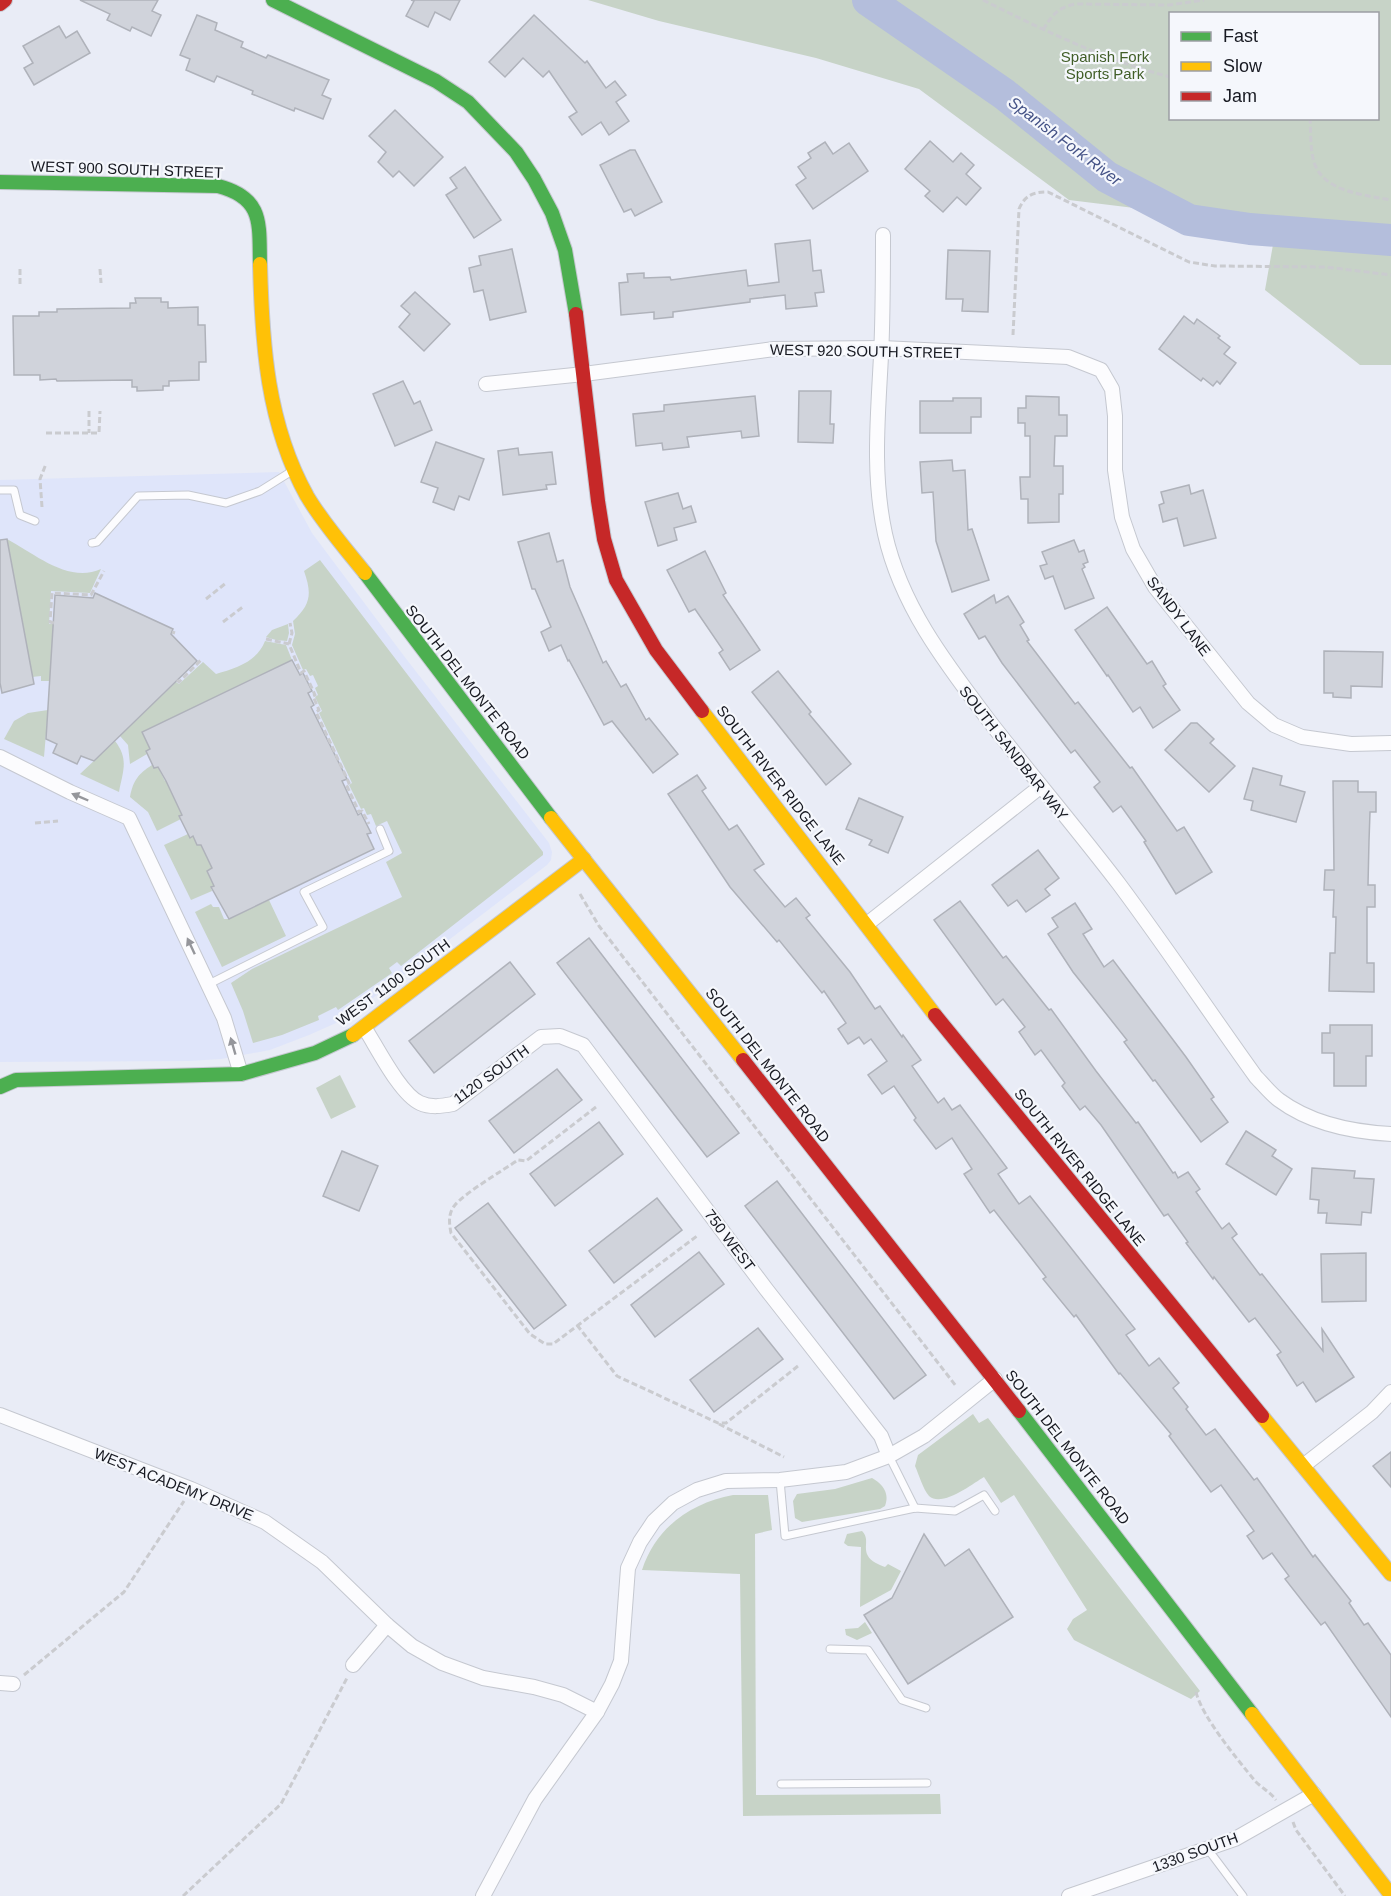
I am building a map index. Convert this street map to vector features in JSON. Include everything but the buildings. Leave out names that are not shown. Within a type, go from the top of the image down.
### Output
[{"type":"street","points":[[0,4],[5,0]]},
{"type":"street","name":"SOUTH RIVER RIDGE LANE","points":[[273,0],[436,81],[468,102],[516,152],[552,213],[565,250],[573,290],[604,539],[616,580],[656,651],[944,1025],[1391,1574]]},
{"type":"street","name":"WEST 900 SOUTH STREET","points":[[0,182],[218,186],[241,193],[249,200]]},
{"type":"street","name":"SOUTH DEL MONTE ROAD","points":[[249,200],[259,224],[262,333],[270,388],[286,452],[308,497],[584,859],[995,1379],[1391,1895]]},
{"type":"street","name":"SOUTH SANDBAR WAY","points":[[883,235],[882,348],[876,455],[878,493],[885,535],[898,577],[920,624],[952,673],[1119,885],[1256,1077],[1278,1100],[1304,1116],[1358,1130],[1391,1134]]},
{"type":"street","name":"WEST 920 SOUTH STREET","points":[[486,384],[584,374],[774,349],[882,348],[1068,357],[1101,370]]},
{"type":"street","name":"SANDY LANE","points":[[1101,370],[1112,388],[1115,416],[1115,470],[1122,517],[1133,549],[1155,587],[1248,703],[1274,725],[1302,737],[1351,744],[1391,743]]},
{"type":"street","points":[[0,757],[129,818],[224,1018],[241,1074]]},
{"type":"street","points":[[867,924],[1040,787]]},
{"type":"street","name":"WEST 1100 SOUTH","points":[[0,1087],[16,1080],[241,1074],[315,1053],[357,1033],[584,859]]},
{"type":"street","name":"1120 SOUTH","points":[[364,1027],[405,1093],[420,1104],[436,1107],[453,1104],[541,1037],[560,1036]]},
{"type":"street","name":"750 WEST","points":[[560,1036],[582,1045],[766,1289],[881,1436],[889,1456]]},
{"type":"street","points":[[0,1068],[16,1080]]},
{"type":"street","points":[[483,1896],[535,1799],[597,1712],[612,1684],[621,1661],[628,1569],[640,1542],[654,1521],[673,1503],[697,1490],[726,1481],[780,1480],[846,1472],[889,1456],[924,1436],[995,1379]]},
{"type":"street","points":[[1303,1466],[1372,1412],[1391,1392]]},
{"type":"street","name":"WEST ACADEMY DRIVE","points":[[0,1415],[191,1490],[265,1522],[322,1562],[412,1646],[442,1663],[483,1678],[563,1695],[597,1712]]},
{"type":"street","points":[[353,1665],[387,1625]]},
{"type":"street","name":"1330 SOUTH","points":[[1069,1896],[1235,1839],[1314,1794]]},
{"type":"lane","points":[[92,543],[97,542],[138,496],[188,495],[226,503],[260,491],[294,469]]},
{"type":"lane","points":[[0,490],[14,490],[20,514],[35,521]]},
{"type":"lane","points":[[209,984],[323,927],[304,892],[389,851],[380,829]]},
{"type":"lane","points":[[889,1456],[915,1508]]},
{"type":"lane","points":[[780,1480],[785,1536],[915,1508],[955,1511],[984,1495],[995,1511]]},
{"type":"lane","points":[[830,1649],[868,1650],[902,1700],[926,1708]]},
{"type":"lane","points":[[782,1784],[927,1784]]},
{"type":"lane","points":[[1207,1848],[1243,1896]]},
{"type":"path","points":[[983,0],[1043,30],[1137,68],[1169,77]]},
{"type":"path","points":[[1043,30],[1052,15],[1062,6],[1111,2],[1169,5],[1204,0]]},
{"type":"path","points":[[1310,120],[1313,162],[1323,179],[1342,189],[1391,200]]},
{"type":"path","points":[[1013,335],[1019,209],[1023,200],[1033,192],[1048,192],[1189,262],[1215,266],[1326,267],[1391,275]]},
{"type":"path","points":[[20,269],[20,284]]},
{"type":"path","points":[[100,269],[101,283]]},
{"type":"path","points":[[89,411],[89,433]]},
{"type":"path","points":[[46,433],[99,433],[100,411]]},
{"type":"path","points":[[42,507],[40,479],[45,464]]},
{"type":"path","points":[[54,623],[50,622],[52,593],[91,595],[104,571]]},
{"type":"path","points":[[206,599],[226,583]]},
{"type":"path","points":[[223,622],[244,606]]},
{"type":"path","points":[[290,623],[292,633],[289,644],[301,673],[304,671],[315,694],[313,696],[319,710],[316,712],[349,783],[346,784],[358,812],[362,811],[370,828]]},
{"type":"path","points":[[266,639],[289,644]]},
{"type":"path","points":[[177,680],[179,682],[201,660]]},
{"type":"path","points":[[35,824],[58,820]]},
{"type":"path","points":[[580,894],[599,926],[956,1386]]},
{"type":"path","points":[[596,1107],[526,1161],[518,1160],[455,1204],[449,1223],[451,1233],[536,1340],[545,1344],[553,1344],[697,1236]]},
{"type":"path","points":[[577,1325],[616,1376],[718,1423],[784,1457]]},
{"type":"path","points":[[718,1423],[726,1423],[798,1366]]},
{"type":"path","points":[[7,1683],[124,1592],[191,1490]]},
{"type":"path","points":[[183,1896],[281,1804],[353,1665]]},
{"type":"path","points":[[1196,1692],[1205,1715],[1257,1783],[1272,1794]]},
{"type":"path","points":[[1294,1824],[1296,1830],[1345,1896]]},
{"type":"shaded area","points":[[279,472],[312,533],[549,843],[552,852],[551,860],[361,1007],[336,1023],[270,1050],[221,1059],[189,1061],[0,1062],[0,480]]},
{"type":"green space","name":"Spanish Fork Sports Park","points":[[588,0],[1391,0],[1391,365],[1360,365],[1265,290],[1277,222],[1216,218],[1069,200],[919,89],[816,58],[659,21]]},
{"type":"green space","points":[[7,539],[65,570],[89,573],[101,569],[90,593],[51,591],[49,624],[54,624],[50,681],[41,681],[41,676],[32,677]]},
{"type":"green space","points":[[320,560],[543,852],[543,855],[401,966],[397,962],[389,968],[392,973],[338,1010],[336,1007],[318,1016],[319,1020],[282,1035],[253,1043],[231,983],[252,969],[402,897],[386,862],[402,853],[387,821],[376,826],[371,814],[367,815],[364,808],[361,809],[349,785],[352,783],[319,713],[322,711],[315,697],[318,695],[315,688],[318,686],[313,675],[310,676],[306,669],[303,670],[292,645],[295,634],[293,621],[306,604],[309,592],[304,571]]},
{"type":"green space","points":[[288,624],[287,641],[266,637],[272,630]]},
{"type":"green space","points":[[265,641],[286,645],[292,660],[142,732],[150,749],[146,751],[147,754],[130,764],[128,745],[120,736],[176,682],[179,684],[203,662],[216,674],[238,666],[257,654]]},
{"type":"green space","points":[[48,710],[44,757],[4,739],[14,721],[28,713]]},
{"type":"green space","points":[[115,741],[123,760],[119,792],[80,774]]},
{"type":"green space","points":[[152,765],[154,768],[158,767],[165,781],[170,779],[182,815],[179,816],[181,819],[157,831],[148,812],[130,797],[137,778]]},
{"type":"green space","points":[[188,834],[190,837],[193,836],[197,845],[201,845],[212,868],[214,886],[211,888],[212,891],[191,900],[164,845]]},
{"type":"green space","points":[[269,900],[286,936],[222,967],[195,912],[211,904],[213,907],[219,907],[224,919],[229,919]]},
{"type":"green space","points":[[340,1075],[356,1107],[331,1119],[316,1088]]},
{"type":"green space","points":[[973,1414],[979,1423],[988,1418],[1200,1691],[1191,1699],[1074,1640],[1067,1629],[1073,1619],[1087,1610],[1014,1495],[1001,1503],[984,1477],[949,1497],[935,1499],[929,1496],[915,1466],[918,1455]]},
{"type":"green space","points":[[872,1478],[882,1486],[886,1493],[885,1506],[880,1509],[802,1522],[795,1518],[793,1501],[797,1494],[835,1489]]},
{"type":"green space","points":[[733,1495],[768,1495],[772,1530],[755,1534],[756,1795],[940,1794],[941,1814],[743,1816],[740,1574],[642,1570],[656,1541],[677,1519],[703,1504]]},
{"type":"green space","points":[[862,1531],[866,1537],[869,1558],[875,1563],[885,1567],[888,1564],[901,1571],[891,1590],[860,1607],[861,1547],[848,1546],[844,1543],[847,1534]]},
{"type":"green space","points":[[865,1622],[872,1633],[857,1640],[846,1635],[845,1629],[858,1628]]},
{"type":"waterway","name":"Spanish Fork River","points":[[868,0],[1004,94],[1107,177],[1189,220],[1250,229],[1391,240]]},
{"type":"traffic: fast","points":[[273,0],[436,81],[468,102],[516,152],[552,213],[565,250],[576,314]]},
{"type":"traffic: fast","points":[[0,182],[218,186],[244,198],[256,214],[260,264]]},
{"type":"traffic: fast","points":[[365,573],[551,818]]},
{"type":"traffic: fast","points":[[0,1087],[16,1080],[241,1074],[315,1053],[353,1035]]},
{"type":"traffic: fast","points":[[1019,1411],[1252,1714]]},
{"type":"traffic: slow","points":[[260,264],[265,354],[269,383],[283,441],[307,496],[327,526],[365,573]]},
{"type":"traffic: slow","points":[[702,711],[935,1015]]},
{"type":"traffic: slow","points":[[551,818],[743,1060]]},
{"type":"traffic: slow","points":[[353,1035],[584,859]]},
{"type":"traffic: slow","points":[[1262,1416],[1391,1574]]},
{"type":"traffic: slow","points":[[1252,1714],[1391,1895]]},
{"type":"traffic: jam","points":[[0,4],[5,0]]},
{"type":"traffic: jam","points":[[576,314],[598,501],[604,539],[616,580],[656,650],[702,711]]},
{"type":"traffic: jam","points":[[935,1015],[1262,1416]]},
{"type":"traffic: jam","points":[[743,1060],[1019,1411]]}]
